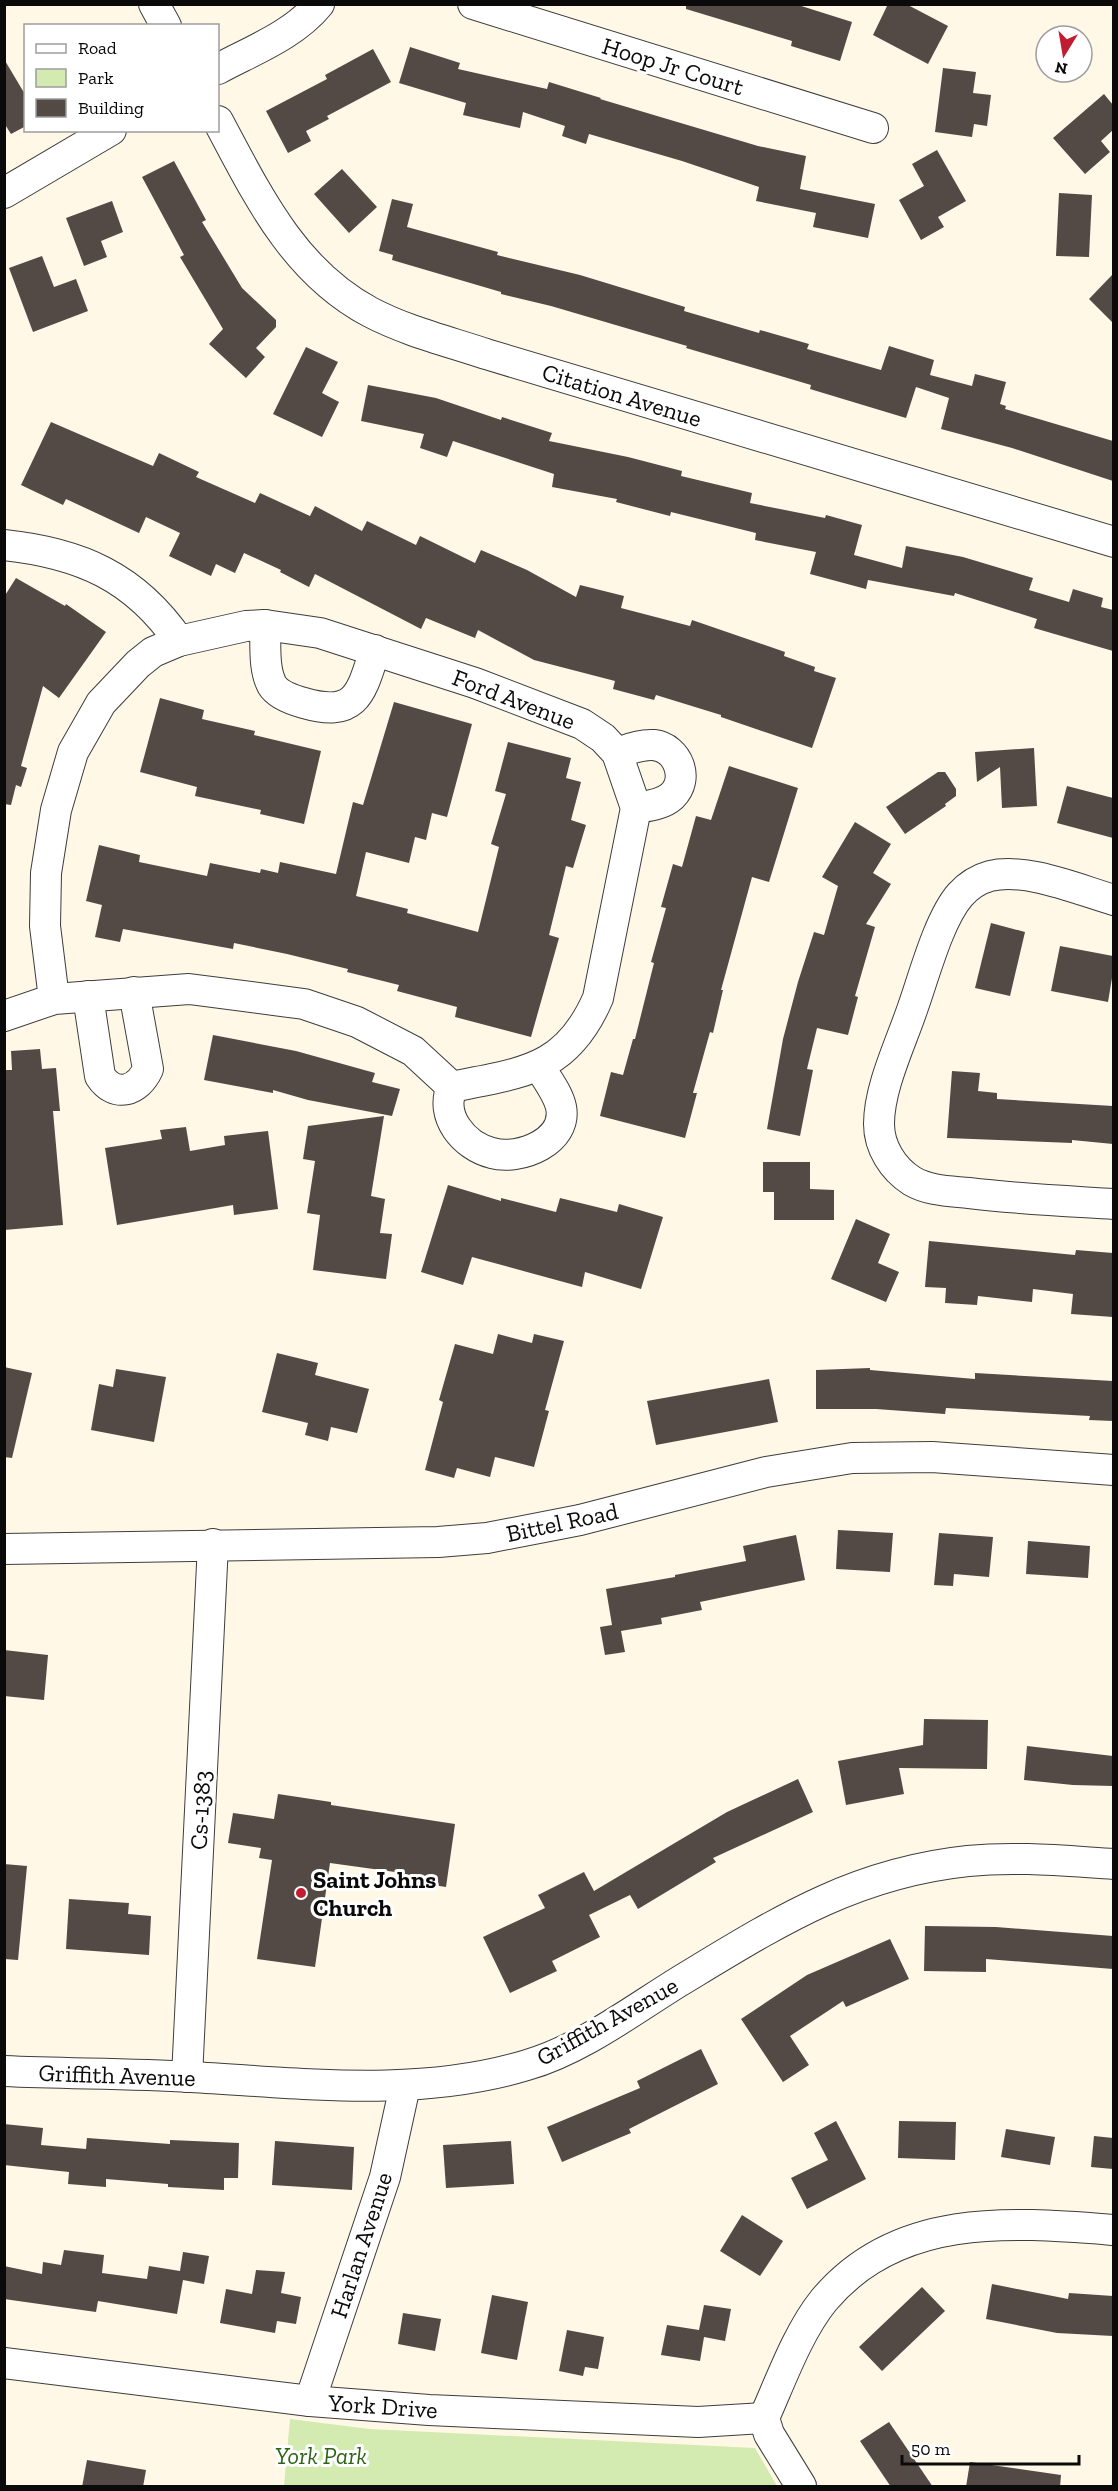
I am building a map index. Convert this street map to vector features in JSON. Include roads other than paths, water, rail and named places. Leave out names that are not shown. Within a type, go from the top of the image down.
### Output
[{"type":"street","points":[[154,4],[164,24]]},
{"type":"street","points":[[219,68],[285,33],[311,14],[319,4]]},
{"type":"street","name":"Hoop Jr Court","points":[[473,4],[873,128]]},
{"type":"street","name":"Citation Avenue","points":[[219,124],[261,203],[283,236],[316,273],[338,292],[370,312],[405,327],[486,354],[1113,542]]},
{"type":"street","points":[[4,192],[108,132]]},
{"type":"street","points":[[4,545],[42,549],[81,562],[111,577],[147,602],[164,619],[179,641]]},
{"type":"street","points":[[265,625],[268,674],[273,687],[290,698],[309,705],[341,708],[355,698],[367,676],[375,650]]},
{"type":"street","name":"Ford Avenue","points":[[54,999],[45,926],[46,873],[56,810],[73,752],[101,702],[153,652],[179,641],[265,625],[320,633],[475,683],[561,714],[596,733],[617,753],[636,808]]},
{"type":"street","points":[[452,1087],[539,1066],[562,1050],[588,1019],[598,998],[636,808],[653,805],[672,796],[680,780],[680,767],[671,753],[662,747],[645,745],[617,753]]},
{"type":"street","points":[[1113,900],[1033,877],[1010,874],[989,876],[973,883],[959,896],[939,933],[881,1100],[879,1125],[880,1137],[888,1158],[895,1167],[912,1181],[934,1189],[995,1196],[1113,1204]]},
{"type":"street","points":[[4,1016],[54,999],[189,989],[304,1004],[357,1022],[412,1051],[452,1087]]},
{"type":"street","points":[[88,996],[100,1076],[114,1089],[127,1089],[143,1081],[148,1069],[134,992]]},
{"type":"street","points":[[452,1087],[448,1106],[452,1121],[461,1135],[475,1146],[491,1153],[518,1152],[536,1148],[549,1141],[558,1131],[562,1118],[561,1105],[539,1066]]},
{"type":"street","name":"Bittel Road","points":[[4,1549],[438,1542],[487,1538],[580,1520],[766,1472],[852,1458],[932,1457],[1113,1470]]},
{"type":"street","name":"Cs-1383","points":[[187,2077],[213,1544]]},
{"type":"street","name":"Griffith Avenue","points":[[4,2071],[405,2086],[488,2076],[531,2064],[563,2051],[783,1919],[826,1898],[871,1881],[918,1868],[969,1861],[1022,1858],[1113,1864]]},
{"type":"street","name":"Harlan Avenue","points":[[310,2401],[385,2177],[405,2086]]},
{"type":"street","points":[[801,2487],[769,2434],[764,2418],[806,2328],[823,2301],[847,2276],[876,2256],[909,2241],[944,2230],[1026,2223],[1113,2230]]},
{"type":"street","name":"York Drive","points":[[4,2363],[310,2401],[429,2410],[698,2421],[764,2418]]},
{"type":"place","name":"Saint Johns Church","points":[[301,1893]]},
{"type":"park label","name":"York Park","points":[[321,2455]]}]
